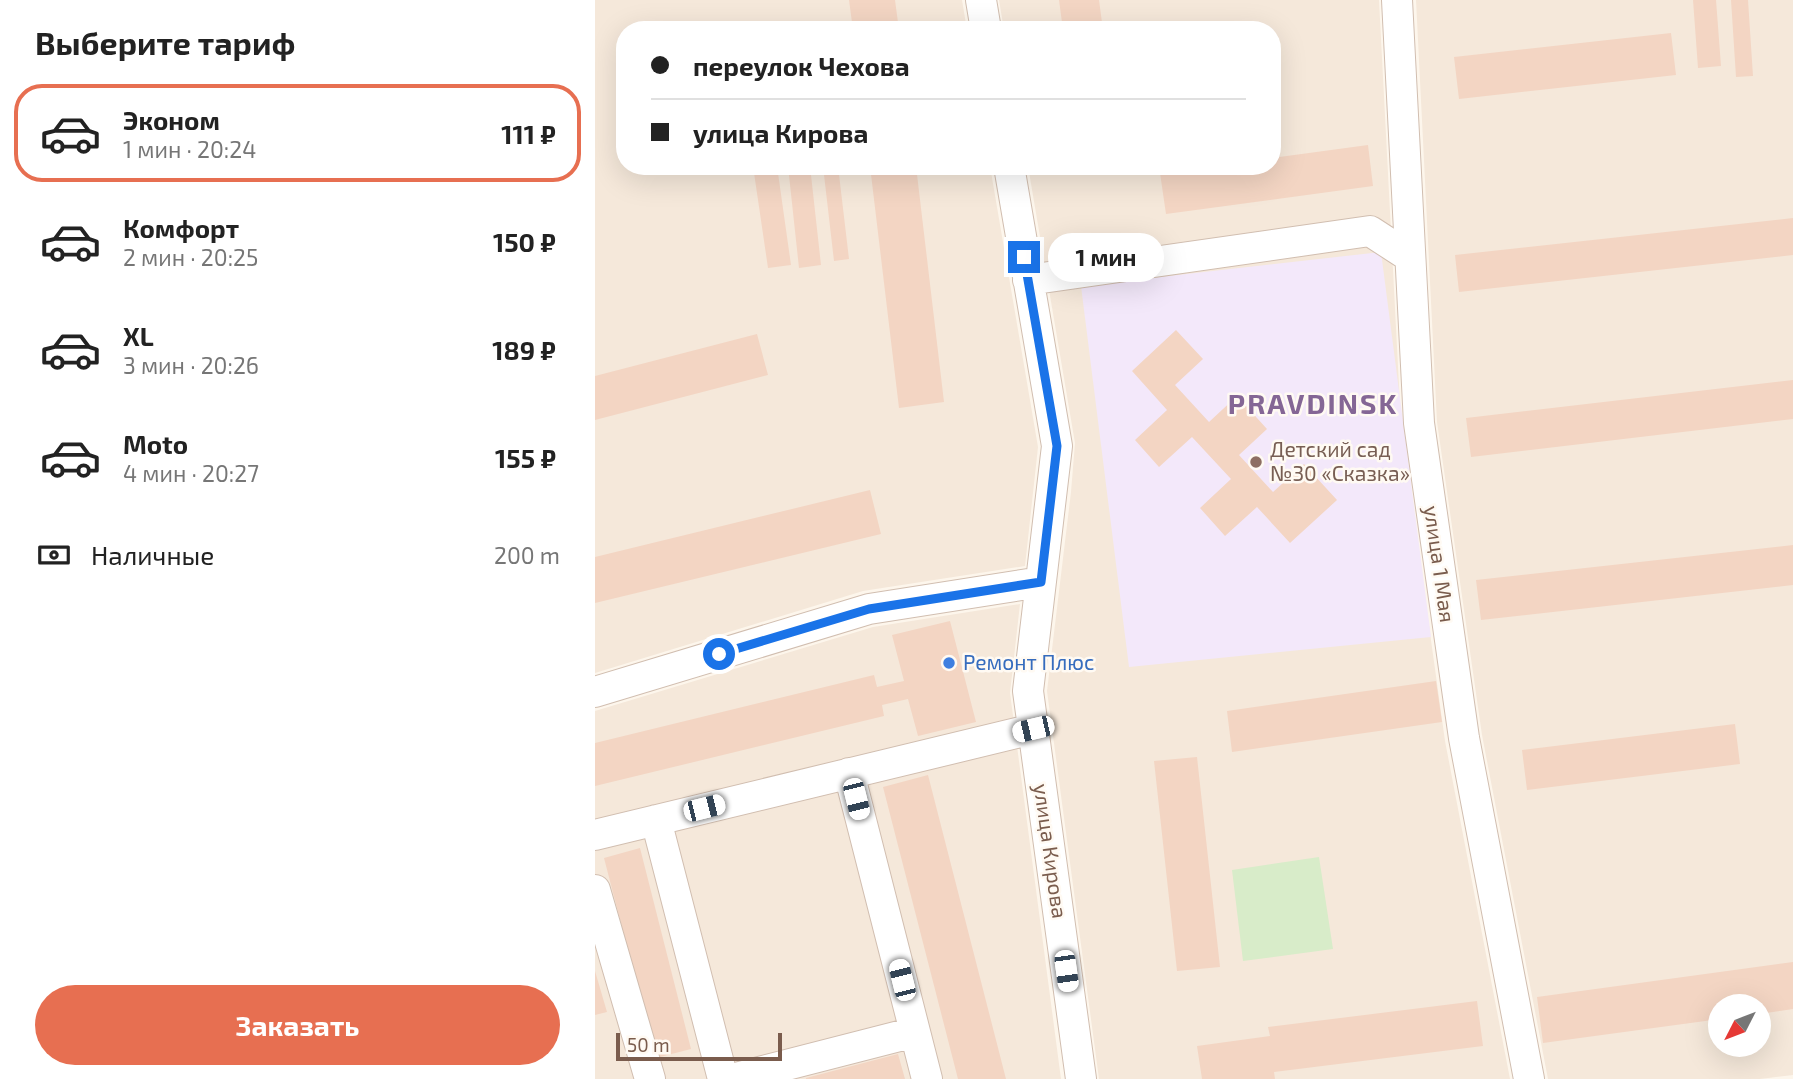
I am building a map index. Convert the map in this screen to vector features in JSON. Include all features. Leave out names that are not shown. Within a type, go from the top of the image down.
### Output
[{"type":"street","points":[[981,0],[984,21]]},
{"type":"street","name":"улица 1 Мая","points":[[1397,0],[1419,424],[1464,738],[1529,1079]]},
{"type":"street","name":"улица Кирова","points":[[1010,175],[1057,446],[1028,691],[1081,1079]]},
{"type":"street","points":[[1028,280],[1370,231],[1410,257]]},
{"type":"street","points":[[595,692],[869,609],[1041,582]]},
{"type":"street","points":[[595,835],[1033,729]]},
{"type":"street","points":[[849,773],[927,1079]]},
{"type":"street","points":[[656,820],[723,1079]]},
{"type":"street","points":[[595,890],[650,1079]]},
{"type":"street","points":[[732,1079],[915,1032]]},
{"type":"shaded area","points":[[595,0],[962,0],[966,21],[616,21],[616,175],[992,175],[1038,447],[1025,566],[863,591],[595,673]]},
{"type":"shaded area","points":[[999,0],[1379,0],[1401,424],[1445,741],[1510,1079],[1099,1079],[1047,691],[1075,443],[1030,175],[1281,175],[1281,21],[1002,21]]},
{"type":"shaded area","points":[[1416,0],[1793,0],[1793,1075],[1760,1079],[1548,1079],[1482,735],[1437,422]]},
{"type":"shaded area","name":"Детский сад №30 «Сказка»","points":[[1381,252],[1431,637],[1129,667],[1081,286]]},
{"type":"shaded area","points":[[1020,604],[1010,693],[1061,1079],[595,1079],[595,711],[873,627]]},
{"type":"green space","points":[[1319,857],[1333,949],[1243,961],[1232,870]]},
{"type":"building","points":[[849,0],[895,0],[898,21],[852,21]]},
{"type":"building","points":[[1059,0],[1099,0],[1102,21],[1062,21]]},
{"type":"building","points":[[1693,0],[1716,0],[1721,66],[1698,68]]},
{"type":"building","points":[[1731,0],[1748,0],[1753,76],[1736,77]]},
{"type":"building","points":[[1671,33],[1676,75],[1459,99],[1454,57]]},
{"type":"building","points":[[1368,145],[1373,186],[1166,214],[1160,175],[1281,175],[1281,157]]},
{"type":"building","points":[[754,175],[778,175],[791,265],[768,268]]},
{"type":"building","points":[[789,175],[811,175],[821,265],[799,268]]},
{"type":"building","points":[[824,175],[839,175],[849,259],[834,261]]},
{"type":"building","points":[[871,175],[917,175],[944,402],[899,408]]},
{"type":"building","points":[[1793,218],[1793,255],[1459,292],[1455,255]]},
{"type":"building","points":[[1176,330],[1203,359],[1175,385],[1209,422],[1237,396],[1267,429],[1239,455],[1273,492],[1304,464],[1337,500],[1290,543],[1257,507],[1225,536],[1200,508],[1231,479],[1192,437],[1159,467],[1135,440],[1167,410],[1132,371]]},
{"type":"building","points":[[757,334],[768,375],[595,420],[595,376]]},
{"type":"building","points":[[1793,380],[1793,419],[1471,457],[1466,418]]},
{"type":"building","points":[[870,490],[881,534],[595,603],[595,557]]},
{"type":"building","points":[[1793,545],[1793,585],[1481,620],[1476,580]]},
{"type":"building","points":[[950,621],[976,722],[918,736],[908,699],[882,705],[884,716],[595,786],[595,743],[874,675],[877,687],[904,681],[892,635]]},
{"type":"building","points":[[1436,681],[1442,722],[1232,752],[1227,711]]},
{"type":"building","points":[[1735,724],[1740,764],[1527,790],[1522,750]]},
{"type":"building","points":[[1197,757],[1220,967],[1177,971],[1154,761]]},
{"type":"building","points":[[928,775],[1006,1079],[958,1079],[883,787]]},
{"type":"building","points":[[640,848],[691,1049],[656,1058],[604,858]]},
{"type":"building","points":[[1793,962],[1793,1009],[1771,1012],[1771,994],[1708,994],[1708,1021],[1543,1043],[1537,997]]},
{"type":"building","points":[[595,971],[607,1012],[595,1015]]},
{"type":"building","points":[[1477,1001],[1483,1046],[1274,1072],[1275,1079],[1202,1079],[1197,1046],[1270,1036],[1268,1027]]},
{"type":"building","points":[[898,1054],[905,1079],[806,1079],[806,1078]]},
{"type":"place","name":"Детский сад №30 «Сказка»","points":[[1256,462]]},
{"type":"place","name":"Ремонт Плюс","points":[[949,663]]},
{"type":"district","name":"PRAVDINSK","points":[[1313,404]]},
{"type":"route","points":[[719,654],[869,609],[1041,582],[1057,446],[1024,257]]}]
